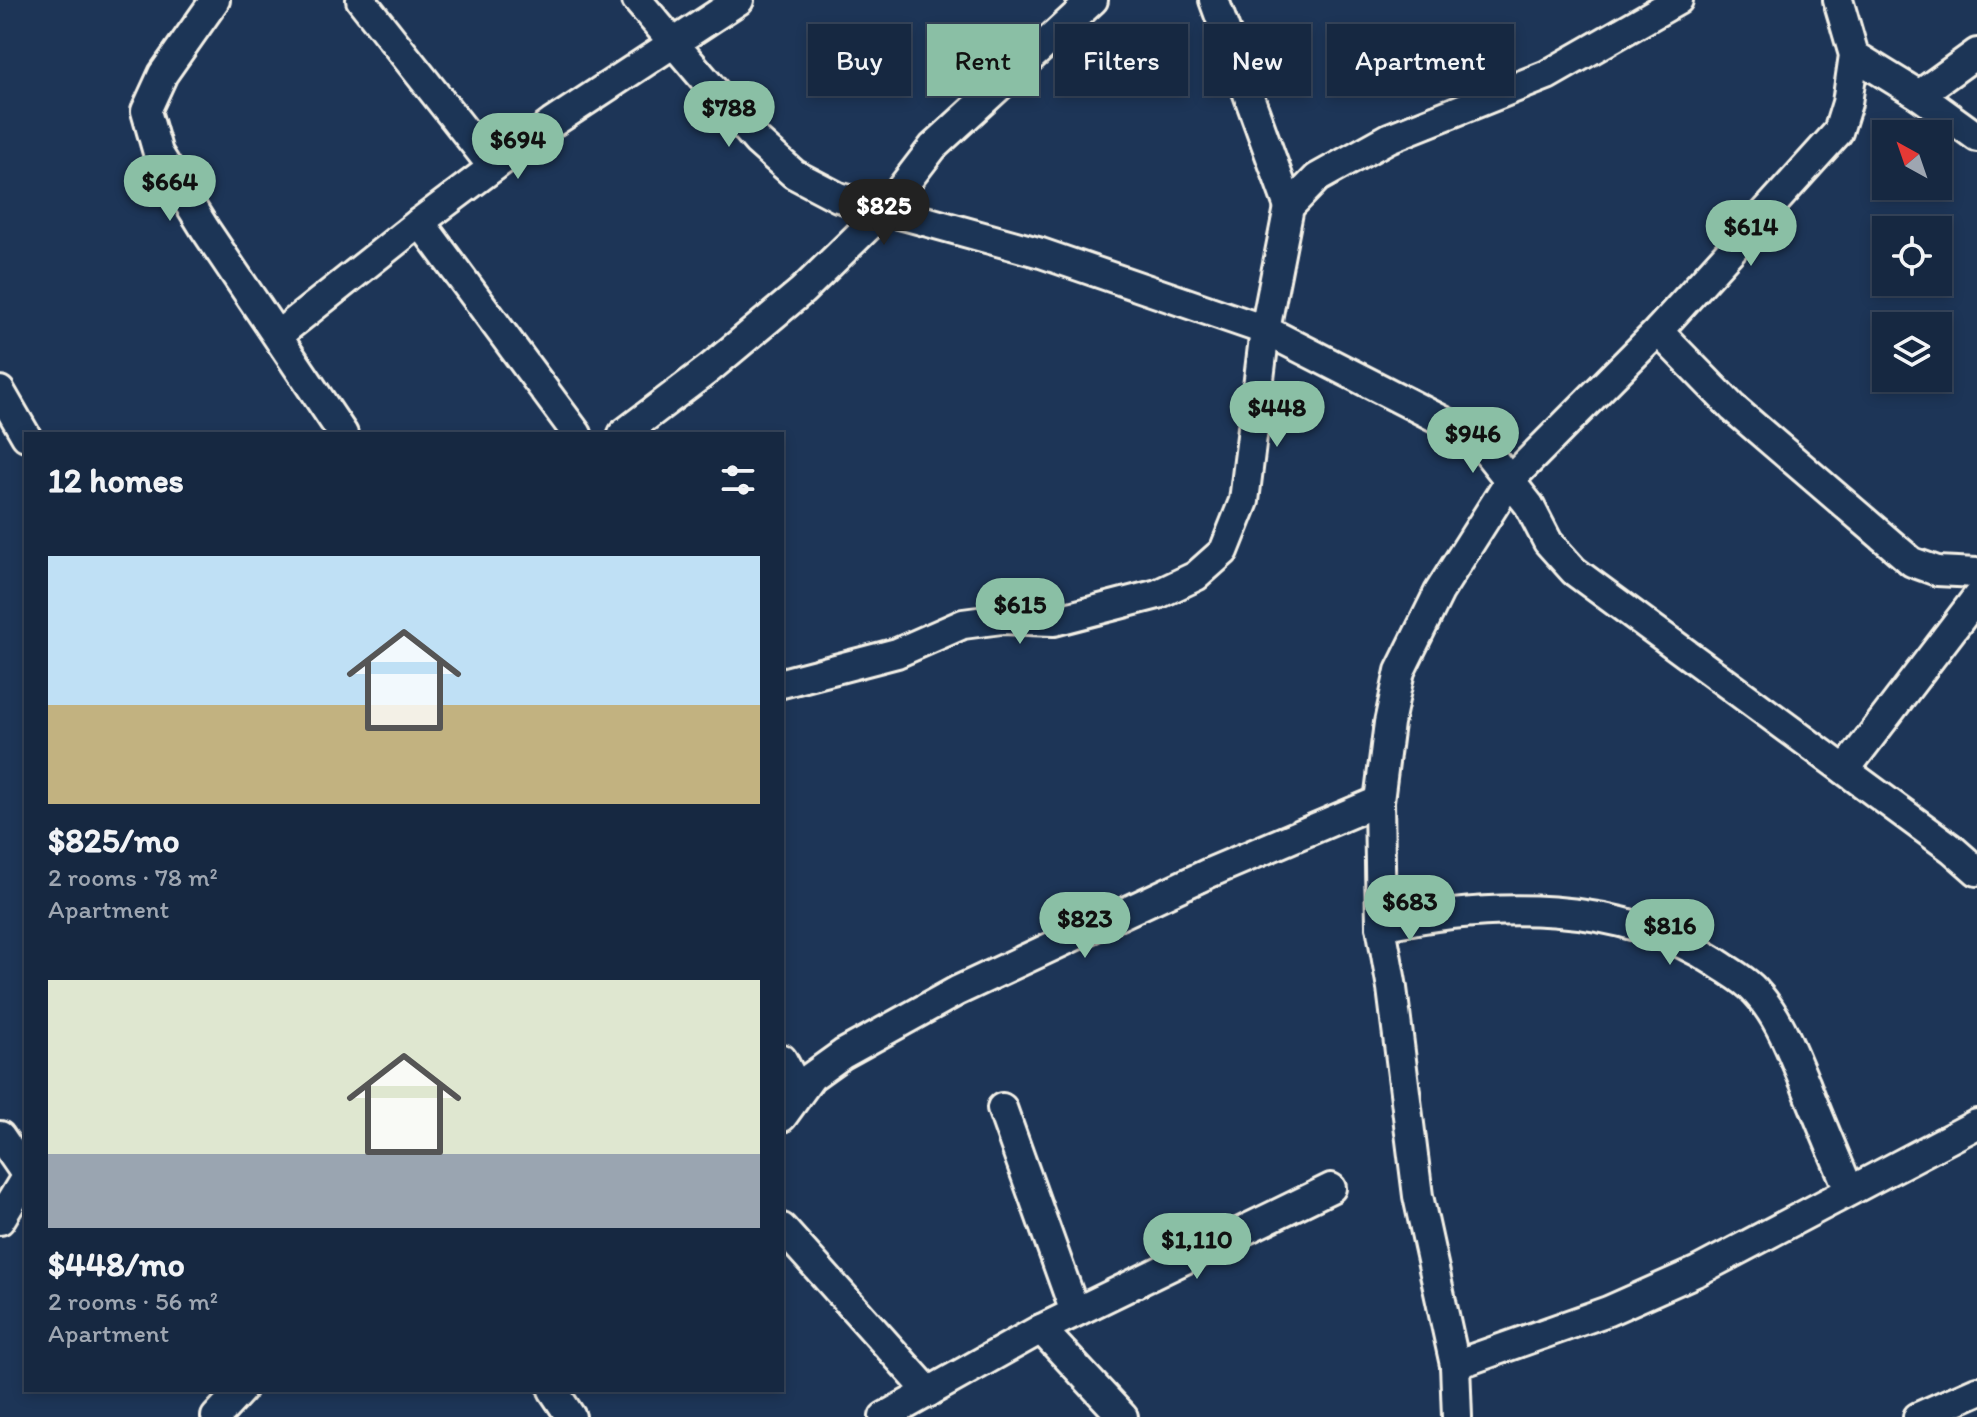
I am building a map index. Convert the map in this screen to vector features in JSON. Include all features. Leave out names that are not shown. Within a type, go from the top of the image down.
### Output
[{"type":"street","points":[[215,0],[163,74],[146,111],[158,153],[205,229],[342,432]]},
{"type":"street","points":[[361,0],[493,167]]},
{"type":"street","points":[[637,0],[757,141],[794,174],[838,197],[1041,253],[1265,330],[1455,427],[1487,452],[1529,505],[1548,542],[1574,571],[1952,849],[1977,871]]},
{"type":"street","points":[[278,335],[493,167],[671,43],[739,0]]},
{"type":"street","points":[[626,432],[710,368],[802,291],[884,211],[933,147],[1093,0]]},
{"type":"street","points":[[784,682],[897,653],[963,624],[1001,619],[1054,621],[1158,594],[1196,576],[1224,551],[1244,501],[1265,330],[1289,207],[1214,0]]},
{"type":"street","points":[[1289,207],[1317,178],[1389,138],[1547,75],[1678,0]]},
{"type":"street","points":[[1457,1417],[1455,1365],[1418,1196],[1392,988],[1381,926],[1379,801],[1389,723],[1400,671],[1439,592],[1510,480],[1658,331],[1838,132],[1847,103],[1854,55],[1838,0]]},
{"type":"street","points":[[1919,95],[1977,53]]},
{"type":"street","points":[[1854,55],[1919,95],[1977,137]]},
{"type":"street","points":[[420,222],[576,432]]},
{"type":"street","points":[[1658,331],[1733,408],[1912,562],[1937,571],[1977,573]]},
{"type":"street","points":[[0,391],[24,433]]},
{"type":"street","points":[[1845,770],[1977,597]]},
{"type":"street","points":[[784,1114],[811,1077],[843,1054],[957,991],[1209,873],[1379,801]]},
{"type":"street","points":[[1381,926],[1420,917],[1540,910],[1609,920],[1664,936],[1704,954],[1756,991],[1781,1027],[1849,1190]]},
{"type":"street","points":[[784,1063],[799,1091]]},
{"type":"street","points":[[1002,1108],[1075,1312]]},
{"type":"street","points":[[1455,1365],[1608,1311],[1686,1276],[1977,1124]]},
{"type":"street","points":[[0,1136],[24,1173]]},
{"type":"street","points":[[0,1220],[24,1179]]},
{"type":"street","points":[[884,1417],[1041,1329],[1331,1188]]},
{"type":"street","points":[[784,1230],[929,1392]]},
{"type":"street","points":[[1041,1329],[1123,1417]]},
{"type":"street","points":[[1918,1417],[1977,1391]]},
{"type":"street","points":[[216,1417],[239,1392]]},
{"type":"street","points":[[554,1392],[571,1417]]}]
